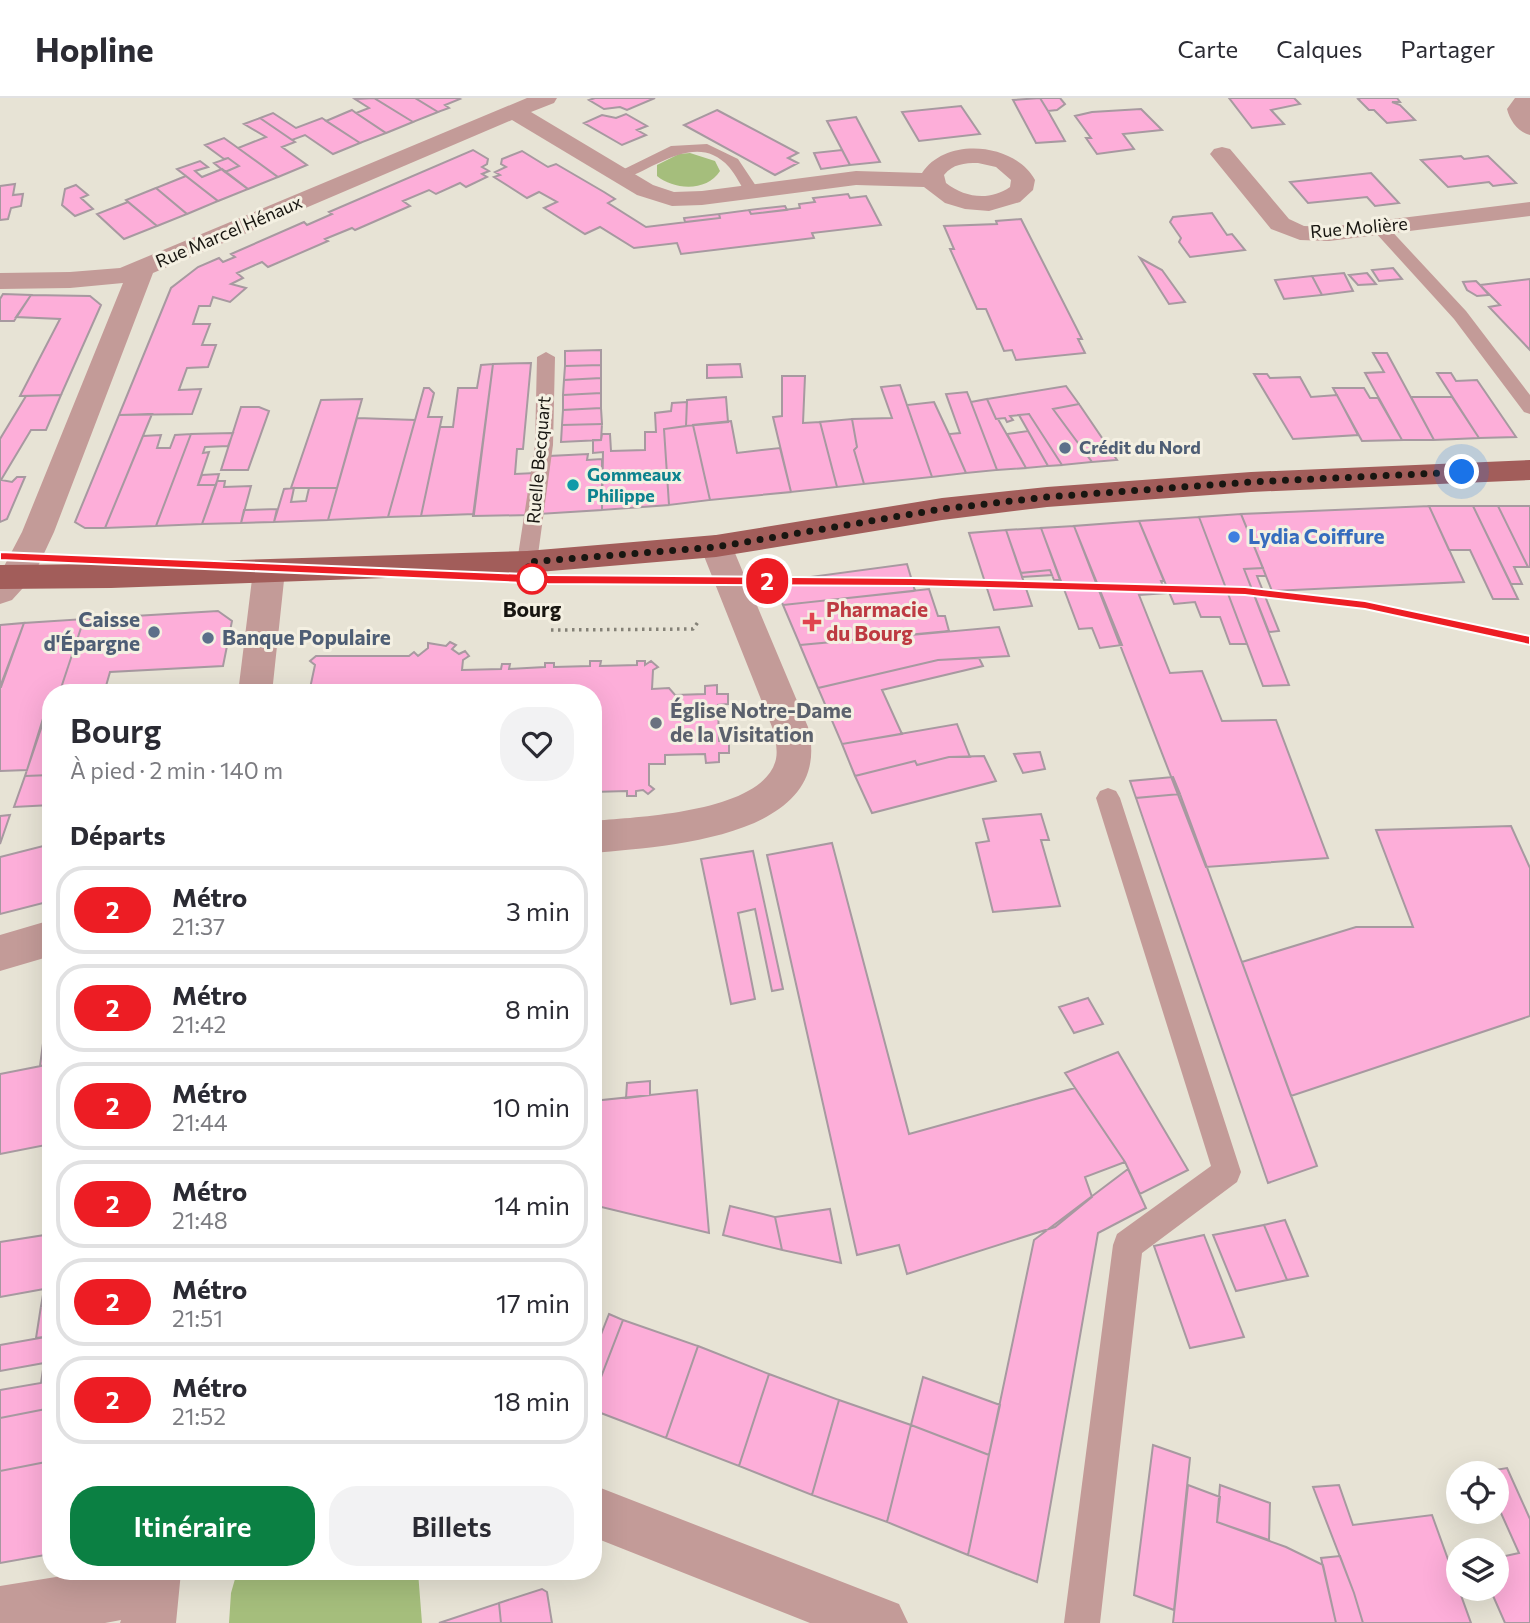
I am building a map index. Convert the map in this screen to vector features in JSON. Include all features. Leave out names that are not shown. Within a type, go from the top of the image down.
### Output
[{"type":"main road","points":[[6,582],[527,562],[716,547],[929,511],[1047,497],[1251,482],[1530,470]]},
{"type":"street","name":"Rue Marcel Hénaux","points":[[6,582],[38,532],[141,270],[545,98]]},
{"type":"street","points":[[1527,98],[1518,109],[1530,128]]},
{"type":"street","points":[[513,111],[645,190],[673,199],[856,178],[933,180]]},
{"type":"street","name":"Rue Molière","points":[[1222,154],[1280,225],[1289,229],[1317,234],[1530,209]]},
{"type":"street","points":[[0,281],[70,280],[125,275],[141,270]]},
{"type":"street","points":[[602,836],[696,825],[726,817],[769,796],[783,781],[793,764],[795,747],[790,727],[716,547]]},
{"type":"street","points":[[255,684],[269,571]]},
{"type":"street","points":[[0,953],[42,941]]},
{"type":"street","points":[[602,1515],[880,1623]]},
{"type":"street","points":[[0,1613],[151,1594]]},
{"type":"lane","points":[[620,175],[676,149],[707,148],[733,162],[752,192]]},
{"type":"lane","points":[[1380,228],[1460,316],[1530,408]]},
{"type":"lane","name":"Ruelle Becquart","points":[[527,562],[544,444],[546,357]]},
{"type":"lane","points":[[1082,1623],[1128,1245],[1227,1171],[1108,797]]},
{"type":"path","points":[[551,631],[693,629],[705,612]]},
{"type":"green space","points":[[690,153],[715,161],[720,171],[707,183],[690,187],[672,184],[657,176],[657,165],[679,154]]},
{"type":"green space","points":[[235,1580],[419,1580],[422,1623],[229,1623]]},
{"type":"building","points":[[374,98],[413,122],[386,133],[356,113],[369,108],[355,99]]},
{"type":"building","points":[[374,98],[415,98],[438,112],[413,122]]},
{"type":"building","points":[[415,98],[460,99],[445,105],[449,108],[438,112]]},
{"type":"building","points":[[655,98],[627,110],[620,107],[604,109],[589,100]]},
{"type":"building","points":[[1040,98],[1060,98],[1065,104],[1057,110],[1048,111]]},
{"type":"building","points":[[1040,98],[1065,141],[1036,143],[1013,100]]},
{"type":"building","points":[[1229,98],[1294,98],[1300,104],[1271,110],[1284,124],[1252,128]]},
{"type":"building","points":[[1397,98],[1400,102],[1392,102],[1400,105],[1415,120],[1387,123],[1358,99]]},
{"type":"building","points":[[961,106],[980,134],[919,141],[902,112]]},
{"type":"building","points":[[1141,109],[1162,130],[1123,134],[1134,149],[1097,154],[1086,138],[1091,138],[1075,116],[1092,112]]},
{"type":"building","points":[[352,110],[386,133],[360,143],[326,121]]},
{"type":"building","points":[[717,110],[798,153],[788,158],[798,163],[775,175],[684,125]]},
{"type":"building","points":[[273,113],[296,128],[322,118],[360,143],[333,154],[305,135],[292,140],[260,118]]},
{"type":"building","points":[[626,114],[647,126],[637,130],[646,135],[622,145],[584,123],[602,115],[616,118]]},
{"type":"building","points":[[856,117],[880,162],[850,165],[827,121]]},
{"type":"building","points":[[260,118],[295,142],[282,147],[307,165],[278,177],[238,148],[266,137],[244,124]]},
{"type":"building","points":[[224,138],[278,177],[248,189],[225,172],[239,166],[205,145]]},
{"type":"building","points":[[473,150],[488,159],[487,164],[482,167],[489,171],[482,174],[487,177],[466,187],[460,183],[436,194],[429,190],[403,201],[410,206],[355,230],[352,228],[325,239],[328,241],[268,267],[262,262],[237,273],[243,278],[231,284],[246,288],[230,302],[213,297],[210,306],[199,306],[193,324],[210,324],[202,345],[216,345],[208,367],[187,368],[179,390],[201,389],[192,414],[119,415],[171,288],[198,267],[219,258],[223,262],[235,257],[231,254],[304,222],[307,225],[332,214],[329,212]]},
{"type":"building","points":[[842,150],[850,165],[821,169],[814,153]]},
{"type":"building","points":[[522,151],[548,167],[556,164],[604,192],[615,199],[608,203],[646,227],[720,218],[719,214],[749,210],[751,214],[800,208],[799,204],[815,202],[813,198],[848,194],[850,198],[866,196],[881,225],[812,233],[814,238],[681,254],[677,243],[634,248],[600,227],[585,234],[544,208],[557,202],[539,192],[527,198],[494,177],[500,175],[495,172],[506,167],[501,164],[502,159]]},
{"type":"building","points":[[1461,156],[1464,159],[1488,156],[1516,183],[1493,186],[1489,182],[1448,187],[1421,160]]},
{"type":"building","points":[[228,158],[239,166],[225,172],[214,163]]},
{"type":"building","points":[[200,161],[208,167],[195,171],[202,177],[222,169],[248,189],[218,201],[177,169]]},
{"type":"building","points":[[1371,173],[1399,203],[1375,206],[1367,197],[1308,203],[1290,182]]},
{"type":"building","points":[[186,176],[218,201],[187,214],[156,188]]},
{"type":"building","points":[[15,184],[13,195],[23,194],[21,206],[11,208],[8,219],[0,220],[0,186]]},
{"type":"building","points":[[76,185],[88,195],[81,198],[93,209],[75,216],[62,205],[65,189]]},
{"type":"building","points":[[156,188],[187,214],[157,226],[126,200]]},
{"type":"building","points":[[128,202],[157,226],[124,239],[97,214]]},
{"type":"building","points":[[785,206],[787,210],[751,214],[749,210]]},
{"type":"building","points":[[1212,213],[1227,235],[1232,234],[1245,250],[1190,257],[1179,242],[1181,238],[1170,222],[1173,217]]},
{"type":"building","points":[[719,214],[720,218],[685,222],[684,218]]},
{"type":"building","points":[[1021,219],[1082,339],[1078,339],[1085,353],[1016,360],[1012,350],[1004,351],[986,309],[977,309],[950,249],[954,249],[944,226],[997,224],[996,221]]},
{"type":"building","points":[[1140,258],[1162,270],[1185,302],[1169,304]]},
{"type":"building","points":[[1393,268],[1402,279],[1379,281],[1372,270]]},
{"type":"building","points":[[1344,273],[1353,291],[1322,295],[1312,276]]},
{"type":"building","points":[[1367,273],[1376,284],[1358,285],[1349,275]]},
{"type":"building","points":[[1312,276],[1322,295],[1284,299],[1275,280]]},
{"type":"building","points":[[1530,279],[1530,350],[1489,307],[1500,305],[1480,285]]},
{"type":"building","points":[[1476,281],[1489,295],[1477,296],[1467,290],[1463,282]]},
{"type":"building","points":[[3,294],[31,295],[14,321],[0,321],[0,299]]},
{"type":"building","points":[[31,295],[90,296],[101,305],[61,395],[20,396],[60,319],[16,317]]},
{"type":"building","points":[[601,350],[601,365],[565,366],[565,351]]},
{"type":"building","points":[[1373,353],[1387,353],[1434,440],[1402,440],[1365,373],[1384,372]]},
{"type":"building","points":[[531,363],[523,449],[517,449],[515,474],[535,473],[530,515],[473,516],[493,364]]},
{"type":"building","points":[[493,364],[474,514],[421,516],[440,427],[453,427],[458,388],[477,388],[481,365]]},
{"type":"building","points":[[740,364],[742,377],[707,378],[707,365]]},
{"type":"building","points":[[601,365],[601,378],[564,380],[565,366]]},
{"type":"building","points":[[1437,373],[1451,373],[1456,381],[1477,380],[1516,437],[1479,438]]},
{"type":"building","points":[[1254,374],[1267,374],[1270,378],[1300,377],[1311,397],[1337,395],[1358,435],[1293,439]]},
{"type":"building","points":[[782,376],[805,376],[803,423],[820,422],[837,487],[791,492],[773,417],[782,416]]},
{"type":"building","points":[[601,378],[601,393],[563,395],[564,380]]},
{"type":"building","points":[[900,385],[932,477],[864,484],[854,450],[857,447],[852,419],[892,418],[881,387]]},
{"type":"building","points":[[1066,386],[1079,404],[1053,409],[1092,462],[1062,465],[1029,414],[1010,416],[1013,420],[1007,422],[1005,418],[996,419],[987,399]]},
{"type":"building","points":[[424,388],[429,388],[434,393],[428,417],[442,417],[421,516],[388,517]]},
{"type":"building","points":[[1333,388],[1364,388],[1370,398],[1378,398],[1402,440],[1362,441]]},
{"type":"building","points":[[967,392],[997,470],[966,473],[949,434],[960,433],[946,394]]},
{"type":"building","points":[[601,393],[601,408],[563,410],[563,395]]},
{"type":"building","points":[[61,395],[46,430],[31,430],[1,480],[12,482],[17,477],[25,477],[7,519],[0,522],[0,439],[26,396]]},
{"type":"building","points":[[726,397],[728,422],[686,426],[687,400]]},
{"type":"building","points":[[1411,397],[1452,397],[1479,438],[1434,440]]},
{"type":"building","points":[[362,399],[337,488],[291,488],[321,400]]},
{"type":"building","points":[[987,399],[1026,468],[997,470],[971,402]]},
{"type":"building","points":[[687,402],[686,426],[664,429],[669,505],[602,510],[603,452],[593,453],[593,440],[601,440],[602,434],[610,434],[611,451],[645,450],[645,432],[656,432],[655,413],[671,411],[672,403]]},
{"type":"building","points":[[934,402],[966,473],[932,477],[907,405]]},
{"type":"building","points":[[1079,404],[1117,460],[1092,462],[1053,409]]},
{"type":"building","points":[[241,407],[259,407],[269,411],[248,470],[221,470]]},
{"type":"building","points":[[601,408],[602,424],[562,425],[563,410]]},
{"type":"building","points":[[152,414],[105,528],[85,528],[75,522],[119,415]]},
{"type":"building","points":[[1029,414],[1062,465],[1048,466],[1019,415]]},
{"type":"building","points":[[357,418],[415,420],[388,517],[328,520]]},
{"type":"building","points":[[852,419],[857,447],[854,450],[864,484],[837,487],[820,422]]},
{"type":"building","points":[[731,421],[737,453],[780,448],[791,492],[710,500],[693,425]]},
{"type":"building","points":[[602,424],[601,440],[561,442],[562,425]]},
{"type":"building","points":[[693,425],[710,500],[669,505],[664,429]]},
{"type":"building","points":[[1028,431],[1048,466],[1026,468],[1007,434]]},
{"type":"building","points":[[233,433],[228,446],[205,447],[203,453],[209,452],[198,485],[216,485],[202,524],[156,526],[191,434]]},
{"type":"building","points":[[191,434],[156,526],[105,528],[143,436],[161,435],[157,448],[170,448],[175,435]]},
{"type":"building","name":"Gommeaux Philippe","points":[[588,454],[587,460],[602,459],[602,510],[539,514],[549,456]]},
{"type":"building","points":[[219,474],[216,485],[198,485],[202,475]]},
{"type":"building","points":[[217,481],[225,481],[224,487],[251,486],[241,523],[202,524]]},
{"type":"building","points":[[294,488],[291,502],[306,501],[309,488],[337,488],[328,520],[274,522],[284,489]]},
{"type":"building","points":[[1429,506],[1473,506],[1518,599],[1493,599],[1470,550],[1449,550]]},
{"type":"building","points":[[1429,506],[1464,582],[1272,591],[1241,514]]},
{"type":"building","points":[[1473,506],[1498,506],[1528,567],[1514,567],[1522,584],[1511,584]]},
{"type":"building","points":[[1498,506],[1530,506],[1530,567],[1528,567]]},
{"type":"building","points":[[277,509],[274,522],[241,523],[244,510]]},
{"type":"building","points":[[1241,514],[1263,568],[1244,569],[1289,685],[1263,686],[1199,517]]},
{"type":"building","points":[[1199,517],[1247,644],[1230,644],[1220,617],[1201,617],[1195,602],[1174,604],[1139,521]]},
{"type":"building","points":[[1139,521],[1164,581],[1161,581],[1166,593],[1139,595],[1170,673],[1202,671],[1222,721],[1276,720],[1328,858],[1206,867],[1074,526]]},
{"type":"building","points":[[1074,526],[1122,645],[1100,648],[1092,628],[1079,629],[1041,528]]},
{"type":"building","points":[[1041,528],[1060,580],[1054,580],[1050,570],[1021,573],[1006,530]]},
{"type":"building","points":[[1006,530],[1032,606],[994,610],[969,533]]},
{"type":"building","points":[[907,564],[915,591],[783,605],[773,582]]},
{"type":"building","points":[[1263,568],[1266,576],[1257,576],[1279,631],[1269,632],[1244,569]]},
{"type":"building","points":[[1050,570],[1052,575],[1022,577],[1021,573]]},
{"type":"building","points":[[929,589],[938,616],[945,616],[949,631],[800,645],[783,605]]},
{"type":"building","points":[[218,611],[232,621],[223,666],[110,672],[107,684],[62,684],[84,619]]},
{"type":"building","points":[[84,619],[62,684],[42,684],[42,722],[27,770],[0,771],[0,687],[24,623]]},
{"type":"building","points":[[24,623],[1,687],[0,687],[0,625]]},
{"type":"building","points":[[999,627],[1009,656],[938,660],[818,688],[800,645]]},
{"type":"building","name":"Église Notre-Dame de la Visitation","points":[[450,642],[456,645],[452,649],[459,654],[465,651],[469,656],[463,660],[462,670],[501,669],[502,664],[510,664],[509,669],[545,667],[545,663],[554,663],[554,667],[590,666],[590,661],[601,661],[600,666],[637,665],[637,661],[645,661],[645,665],[651,661],[658,667],[653,670],[652,689],[669,688],[675,695],[705,694],[705,686],[717,685],[717,694],[728,694],[728,704],[718,705],[719,741],[729,741],[729,753],[719,753],[719,762],[706,763],[705,754],[665,755],[665,764],[649,764],[649,785],[654,789],[648,794],[643,790],[636,791],[636,796],[627,796],[627,791],[602,792],[602,684],[311,684],[315,665],[310,661],[316,656],[409,656],[414,652],[418,656],[428,648],[428,643],[446,646]]},
{"type":"building","points":[[979,658],[983,666],[882,690],[902,734],[842,744],[818,688],[938,660]]},
{"type":"building","points":[[957,724],[970,757],[949,757],[917,765],[915,761],[855,776],[842,744]]},
{"type":"building","points":[[42,726],[42,775],[25,776]]},
{"type":"building","points":[[1040,752],[1045,769],[1023,773],[1014,754]]},
{"type":"building","points":[[984,756],[996,781],[872,813],[855,776],[915,761],[917,765],[949,757]]},
{"type":"building","points":[[42,775],[42,805],[14,807],[25,776]]},
{"type":"building","points":[[1173,777],[1180,794],[1136,798],[1130,781]]},
{"type":"building","points":[[1180,794],[1317,1166],[1268,1183],[1136,798]]},
{"type":"building","points":[[1041,814],[1049,840],[1041,840],[1060,906],[993,912],[976,843],[989,841],[983,819]]},
{"type":"building","points":[[10,815],[0,844],[0,816]]},
{"type":"building","points":[[1511,826],[1530,868],[1530,1016],[1291,1096],[1242,962],[1356,927],[1413,927],[1376,830]]},
{"type":"building","points":[[832,843],[909,1134],[1075,1088],[1125,1162],[1085,1177],[1092,1197],[1055,1227],[907,1274],[899,1245],[857,1255],[767,855]]},
{"type":"building","points":[[42,846],[42,903],[0,914],[0,857]]},
{"type":"building","points":[[753,851],[783,989],[772,991],[755,909],[738,913],[755,999],[731,1004],[701,859]]},
{"type":"building","points":[[1088,998],[1103,1024],[1074,1033],[1059,1007]]},
{"type":"building","points":[[1118,1052],[1188,1170],[1140,1194],[1125,1162],[1065,1073]]},
{"type":"building","points":[[42,1066],[42,1146],[0,1154],[0,1074]]},
{"type":"building","points":[[650,1081],[650,1095],[626,1098],[627,1083]]},
{"type":"building","points":[[697,1090],[709,1233],[602,1207],[602,1100]]},
{"type":"building","points":[[1128,1169],[1146,1208],[1098,1233],[1037,1582],[968,1555],[1034,1240]]},
{"type":"building","points":[[730,1206],[775,1217],[782,1250],[723,1235]]},
{"type":"building","points":[[830,1209],[841,1263],[782,1250],[775,1217]]},
{"type":"building","points":[[1285,1220],[1308,1276],[1287,1280],[1264,1225]]},
{"type":"building","points":[[1264,1225],[1287,1280],[1236,1291],[1213,1235]]},
{"type":"building","points":[[42,1235],[42,1289],[0,1297],[0,1242]]},
{"type":"building","points":[[1204,1235],[1244,1337],[1190,1348],[1154,1246]]},
{"type":"building","points":[[41,1306],[42,1337],[36,1338]]},
{"type":"building","points":[[609,1314],[623,1320],[602,1375],[602,1332]]},
{"type":"building","points":[[623,1320],[698,1346],[666,1438],[602,1413],[602,1375]]},
{"type":"building","points":[[42,1338],[42,1363],[0,1371],[0,1345]]},
{"type":"building","points":[[698,1346],[769,1374],[739,1466],[666,1438]]},
{"type":"building","points":[[769,1374],[839,1400],[812,1495],[739,1466]]},
{"type":"building","points":[[42,1376],[42,1410],[0,1418],[0,1390],[41,1383]]},
{"type":"building","points":[[923,1377],[1000,1405],[989,1455],[911,1425]]},
{"type":"building","points":[[839,1400],[911,1425],[887,1522],[812,1495]]},
{"type":"building","points":[[42,1410],[42,1463],[0,1471],[0,1418]]},
{"type":"building","points":[[911,1425],[989,1455],[968,1555],[887,1522]]},
{"type":"building","points":[[1153,1445],[1190,1458],[1174,1610],[1134,1595]]},
{"type":"building","points":[[42,1463],[42,1556],[0,1563],[0,1471]]},
{"type":"building","points":[[1509,1472],[1530,1519],[1530,1623],[1505,1623],[1495,1601],[1509,1601],[1509,1555],[1519,1553],[1506,1524],[1509,1524]]},
{"type":"building","points":[[1188,1485],[1220,1497],[1217,1522],[1286,1547],[1323,1565],[1336,1623],[1173,1623]]},
{"type":"building","points":[[1220,1485],[1270,1503],[1269,1540],[1217,1522]]},
{"type":"building","points":[[1339,1485],[1353,1525],[1432,1515],[1446,1554],[1446,1601],[1463,1601],[1471,1623],[1363,1623],[1313,1487]]},
{"type":"building","points":[[1340,1556],[1363,1623],[1336,1623],[1321,1558]]},
{"type":"building","points":[[542,1589],[547,1592],[552,1623],[501,1623],[499,1603]]},
{"type":"building","points":[[499,1603],[501,1623],[439,1623]]},
{"type":"metro line","name":"2","points":[[0,556],[548,579],[912,582],[1138,586],[1245,591],[1365,605],[1530,640]]},
{"type":"place","name":"Crédit du Nord","points":[[1065,448]]},
{"type":"place","name":"Gommeaux Philippe","points":[[573,485]]},
{"type":"place","name":"Lydia Coiffure","points":[[1234,537]]},
{"type":"place","name":"Bourg","points":[[532,579]]},
{"type":"place","name":"Pharmacie du Bourg","points":[[812,622]]},
{"type":"place","name":"Caisse d'Épargne","points":[[154,632]]},
{"type":"place","name":"Banque Populaire","points":[[208,638]]},
{"type":"place","name":"Église Notre-Dame de la Visitation","points":[[656,723]]},
{"type":"route","points":[[532,579],[527,562],[716,547],[942,509],[1163,487],[1462,472]]}]
